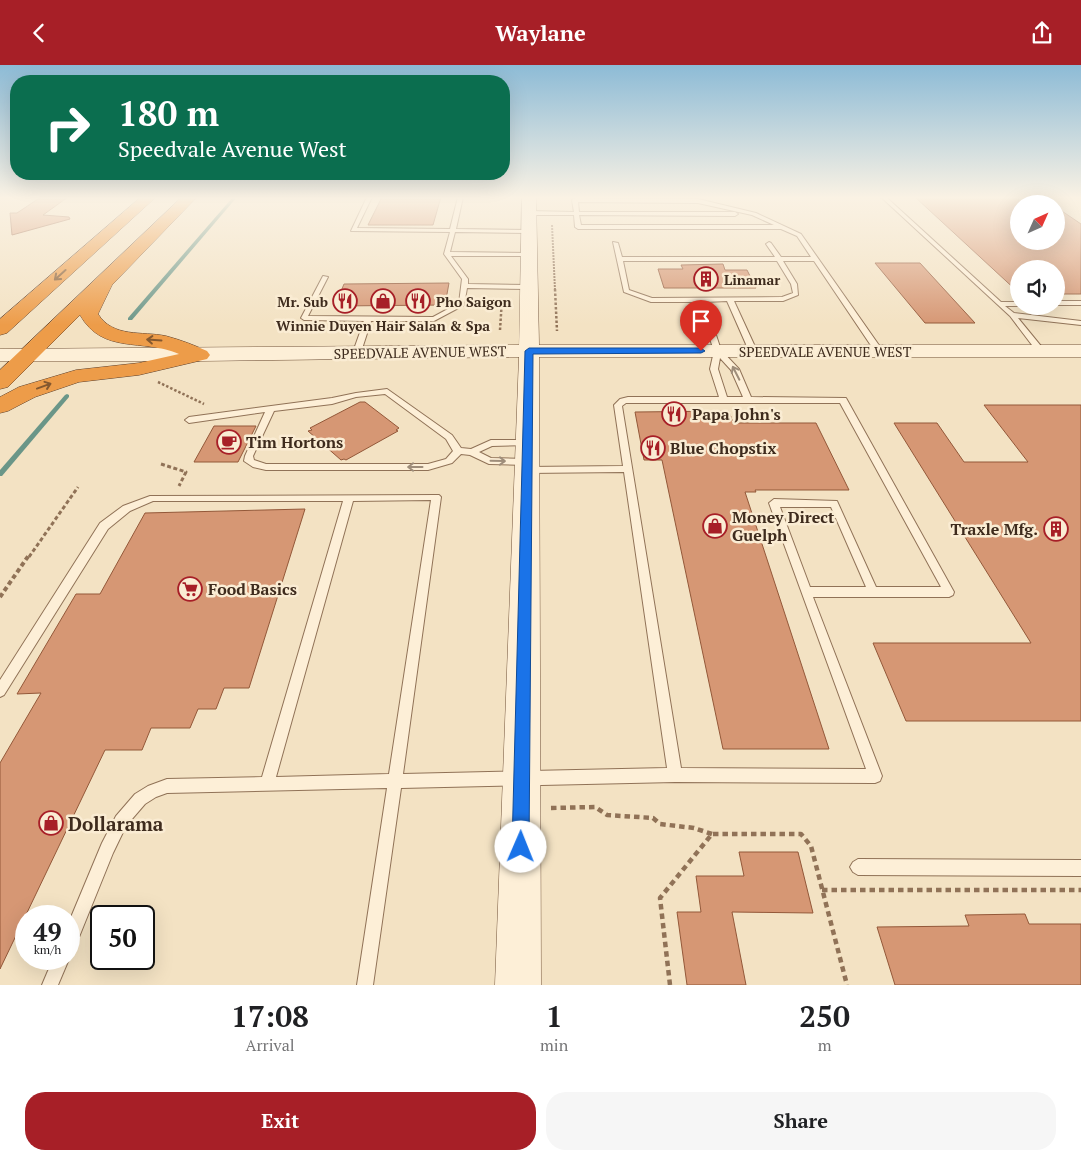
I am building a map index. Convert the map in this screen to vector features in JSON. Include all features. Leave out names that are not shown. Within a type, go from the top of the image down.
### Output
[{"type":"highway","points":[[0,329],[101,240]]},
{"type":"highway","points":[[0,382],[147,240]]},
{"type":"highway","points":[[104,283],[89,314],[94,324],[102,332],[130,339],[161,341],[200,355]]},
{"type":"highway","points":[[0,406],[27,392],[76,376],[139,369],[200,355]]},
{"type":"main road","points":[[518,985],[529,351],[528,240]]},
{"type":"main road","name":"SPEEDVALE AVENUE WEST","points":[[0,355],[200,355],[529,351],[1081,351]]},
{"type":"lane","points":[[447,254],[451,240]]},
{"type":"lane","points":[[802,240],[879,351]]},
{"type":"lane","points":[[930,240],[1010,313]]},
{"type":"lane","points":[[615,243],[626,291],[651,300],[783,299],[796,294],[794,284],[769,244]]},
{"type":"lane","points":[[447,254],[528,254]]},
{"type":"lane","points":[[325,277],[304,318],[434,319],[462,304],[465,279],[447,254]]},
{"type":"lane","points":[[620,259],[815,259]]},
{"type":"lane","points":[[464,287],[528,287]]},
{"type":"lane","points":[[701,300],[718,351],[735,369],[748,400]]},
{"type":"lane","points":[[730,300],[753,351]]},
{"type":"lane","points":[[1065,303],[1081,303]]},
{"type":"lane","points":[[999,304],[1010,304]]},
{"type":"lane","points":[[1012,315],[1053,322],[1081,323]]},
{"type":"lane","points":[[1012,315],[1041,351]]},
{"type":"lane","points":[[357,352],[368,319]]},
{"type":"lane","points":[[718,351],[714,369],[724,400]]},
{"type":"lane","points":[[189,420],[332,401],[356,395],[387,391],[449,437],[455,448],[459,451],[472,452],[489,461],[527,458],[627,469]]},
{"type":"lane","points":[[675,775],[627,469],[618,408],[620,403],[628,400],[843,400],[949,592],[806,592]]},
{"type":"lane","points":[[271,409],[248,456],[248,461],[256,465],[266,467],[428,467],[449,461],[459,451]]},
{"type":"lane","points":[[472,452],[491,443],[527,458]]},
{"type":"lane","points":[[0,691],[104,526],[116,513],[134,503],[153,498],[436,497],[364,985]]},
{"type":"lane","points":[[267,784],[349,498]]},
{"type":"lane","points":[[80,915],[116,831],[126,814],[139,799],[156,789],[168,786],[394,780],[522,793],[675,775],[875,776],[774,503],[834,503],[873,592]]},
{"type":"lane","points":[[858,867],[1081,868]]},
{"type":"lane","points":[[50,985],[56,970]]},
{"type":"path","points":[[552,240],[557,331]]},
{"type":"path","points":[[152,379],[203,403],[207,407],[204,418]]},
{"type":"path","points":[[161,464],[186,472],[172,498]]},
{"type":"path","points":[[0,597],[78,487]]},
{"type":"path","points":[[522,793],[595,807],[607,815],[652,818],[660,824],[694,828],[712,834],[801,834],[811,846],[847,985]]},
{"type":"path","points":[[670,985],[660,898],[712,834]]},
{"type":"path","points":[[822,890],[1081,890]]},
{"type":"building","points":[[962,240],[1010,240],[1010,250],[1065,250],[1065,240],[1081,240],[1081,294],[1065,294],[1065,260],[1010,260],[1010,285]]},
{"type":"building","points":[[875,263],[920,263],[975,323],[925,323]]},
{"type":"building","name":"Linamar","points":[[723,264],[725,270],[747,270],[756,288],[664,288],[658,269],[683,269],[681,265]]},
{"type":"building","points":[[449,283],[445,305],[335,306],[344,284]]},
{"type":"building","points":[[360,402],[365,402],[399,428],[396,430],[398,431],[346,460],[341,460],[308,431],[312,430],[310,428]]},
{"type":"building","points":[[984,405],[1081,405],[1081,721],[906,721],[873,643],[1031,643],[894,423],[937,423],[964,462],[1028,462]]},
{"type":"building","points":[[729,411],[733,423],[816,423],[849,490],[755,490],[756,492],[745,492],[829,749],[723,749],[662,460],[644,460],[635,412]]},
{"type":"building","points":[[214,426],[256,426],[238,462],[194,462]]},
{"type":"building","points":[[305,509],[249,688],[224,688],[216,709],[198,709],[190,728],[151,728],[142,750],[105,750],[31,905],[15,905],[15,938],[0,969],[0,763],[41,693],[17,694],[76,594],[100,594],[145,513]]},
{"type":"building","points":[[739,852],[798,852],[813,913],[732,912],[746,985],[687,985],[677,912],[701,912],[696,876],[744,876]]},
{"type":"building","points":[[1025,914],[1029,924],[1081,924],[1081,985],[895,985],[877,927],[969,926],[965,915]]},
{"type":"waterway","points":[[130,319],[198,240]]},
{"type":"waterway","points":[[0,474],[67,396]]},
{"type":"place","name":"Linamar","points":[[706,279]]},
{"type":"place","name":"Mr. Sub","points":[[345,301]]},
{"type":"place","name":"Winnie Duyen Hair Salan & Spa","points":[[383,301]]},
{"type":"place","name":"Pho Saigon","points":[[418,301]]},
{"type":"place","name":"Papa John's","points":[[674,414]]},
{"type":"place","name":"Tim Hortons","points":[[229,442]]},
{"type":"place","name":"Blue Chopstix","points":[[653,448]]},
{"type":"place","name":"Money Direct Guelph","points":[[715,526]]},
{"type":"place","name":"Traxle Mfg.","points":[[1056,529]]},
{"type":"place","name":"Food Basics","points":[[190,589]]},
{"type":"place","name":"Dollarama","points":[[51,823]]},
{"type":"route","points":[[521,847],[529,351],[701,351]]}]
